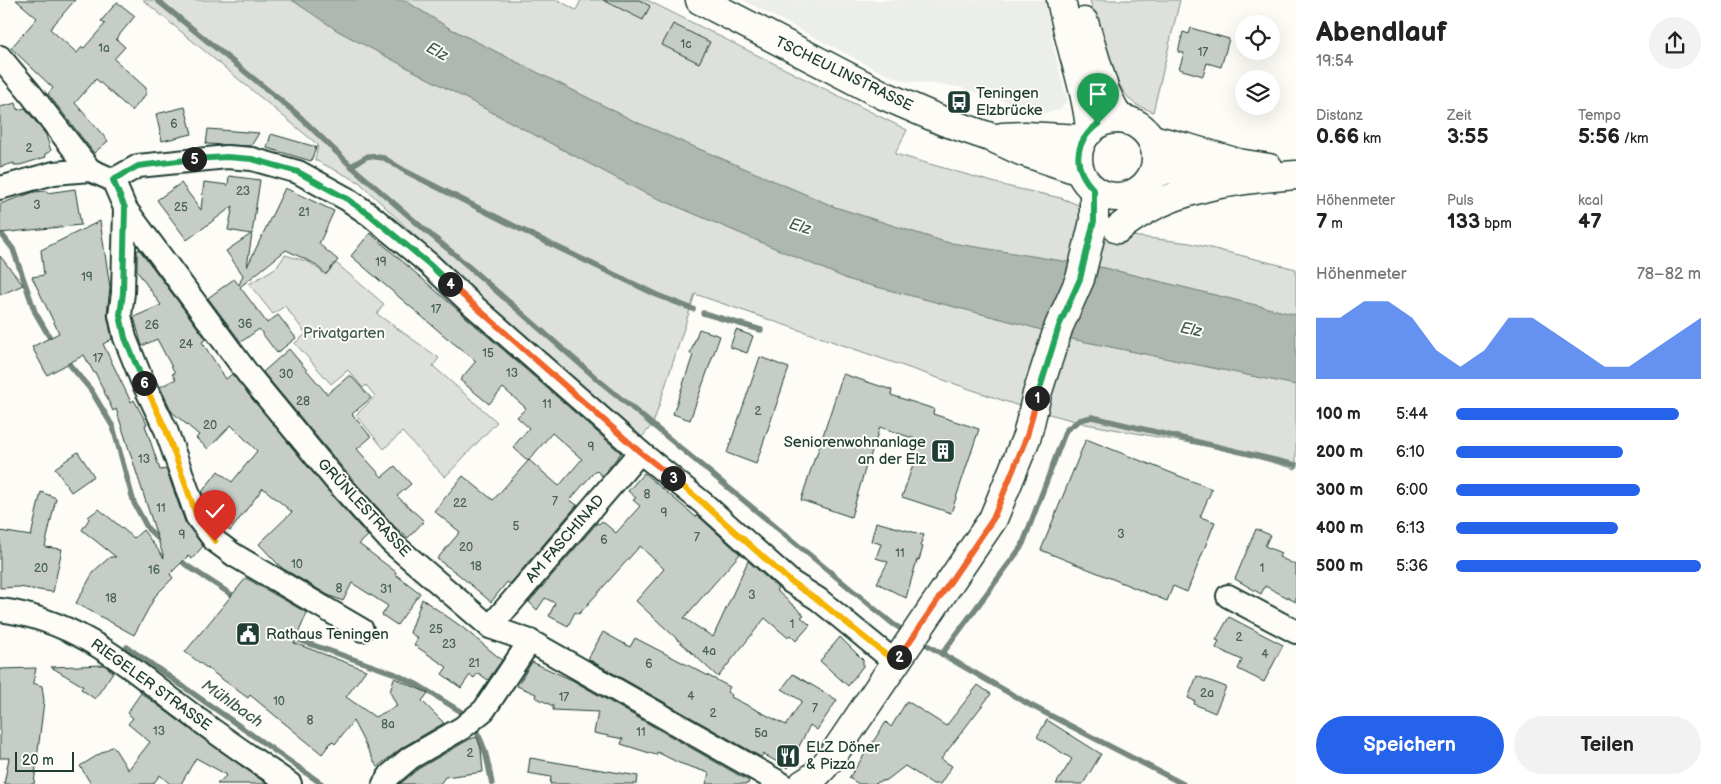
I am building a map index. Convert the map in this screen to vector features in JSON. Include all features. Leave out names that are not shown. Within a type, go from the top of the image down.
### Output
[{"type":"main road","name":"TSCHEULINSTRASSE","points":[[700,0],[883,95],[943,121],[993,138],[1087,181]]},
{"type":"main road","points":[[1061,0],[1090,118],[1087,135],[1079,154],[1087,181],[1094,221],[1104,239]]},
{"type":"main road","points":[[1077,0],[1105,91],[1119,119]]},
{"type":"main road","points":[[1087,135],[1098,124],[1119,119],[1138,125],[1152,139],[1156,152],[1156,164],[1153,175],[1148,183],[1139,191],[1130,195],[1113,197],[1087,181]]},
{"type":"main road","name":"TSCHEULINSTRASSE","points":[[993,138],[1087,135]]},
{"type":"main road","points":[[1152,139],[1238,164],[1296,173]]},
{"type":"main road","points":[[1153,175],[1165,170],[1238,164]]},
{"type":"main road","points":[[1104,239],[1141,212],[1190,190],[1240,180],[1296,173]]},
{"type":"main road","points":[[811,782],[839,746],[993,519],[1027,436],[1037,394],[1059,326],[1080,279],[1130,195]]},
{"type":"street","points":[[0,57],[90,170]]},
{"type":"street","points":[[0,188],[54,173],[90,170],[113,180],[138,166],[227,157],[252,159],[298,172],[347,199],[370,215],[429,264],[468,301],[640,452],[703,503],[791,582],[818,600],[907,645]]},
{"type":"street","name":"GRÜNLESTRASSE","points":[[113,180],[125,208],[248,374],[337,482],[392,543],[490,627],[530,641],[782,784]]},
{"type":"street","points":[[125,208],[123,293],[120,315],[125,338],[141,378],[166,430],[197,517],[215,541],[234,555],[362,630]]},
{"type":"street","name":"AM FASCHINAD","points":[[490,627],[640,452]]},
{"type":"street","points":[[1228,596],[1296,632]]},
{"type":"street","name":"RIEGELER STRASSE","points":[[0,610],[20,612],[49,622],[92,641],[138,673],[202,723],[290,784]]},
{"type":"street","points":[[384,784],[390,775],[410,758],[470,722],[484,710],[530,641]]},
{"type":"shaded area","points":[[743,0],[1045,0],[1056,59],[1067,99],[1060,110],[1044,113],[959,87],[906,81],[885,74]]},
{"type":"green space","points":[[143,0],[292,0],[338,31],[643,192],[850,280],[1072,339],[1296,385],[1296,469],[1228,450],[1086,424],[1016,405],[695,294],[653,424],[642,437],[452,271],[359,182],[315,160],[318,145]]},
{"type":"green space","points":[[404,0],[558,0],[576,10],[581,0],[647,0],[907,130],[895,154],[1010,187],[1061,198],[1081,206],[1123,235],[1190,243],[1296,269],[1296,315],[1105,268],[945,242],[835,207],[636,122],[449,28]]},
{"type":"green space","points":[[1090,0],[1180,0],[1153,112],[1135,104],[1119,85],[1107,56]]},
{"type":"green space","name":"Privatgarten","points":[[285,255],[309,262],[326,275],[336,263],[384,304],[377,314],[439,358],[433,366],[497,422],[445,477],[402,432],[384,449],[356,415],[375,396],[366,385],[363,388],[348,370],[331,384],[295,343],[306,334],[285,306],[273,314],[249,284],[277,267]]},
{"type":"water","name":"Elz","points":[[292,0],[404,0],[449,28],[636,122],[835,207],[945,242],[1105,268],[1296,315],[1296,385],[1072,339],[850,280],[643,192],[338,31]]},
{"type":"building","points":[[16,0],[75,0],[50,29],[77,53],[82,47],[84,48],[105,24],[101,21],[117,2],[135,16],[116,39],[125,47],[114,59],[146,88],[146,94],[132,111],[96,79],[75,103],[108,141],[94,153],[48,94],[53,88],[11,48],[37,18]]},
{"type":"building","points":[[603,0],[639,0],[650,6],[643,20]]},
{"type":"building","points":[[673,24],[710,42],[699,63],[662,45]]},
{"type":"building","points":[[1191,28],[1229,39],[1221,67],[1207,63],[1203,76],[1179,69],[1184,53],[1178,52],[1183,32],[1189,34]]},
{"type":"building","points":[[16,103],[18,110],[25,108],[46,135],[51,151],[45,154],[46,157],[20,165],[14,165],[14,163],[0,167],[0,107]]},
{"type":"building","points":[[185,107],[192,134],[162,141],[156,114]]},
{"type":"building","points":[[208,129],[259,133],[251,146],[206,144]]},
{"type":"building","points":[[271,134],[316,147],[311,161],[267,148]]},
{"type":"building","points":[[229,176],[260,180],[247,267],[285,188],[334,211],[319,244],[338,260],[326,274],[313,263],[286,250],[240,287],[267,323],[278,315],[296,338],[277,353],[259,329],[241,342],[208,298],[234,279],[239,285],[243,275],[226,251],[251,234],[228,230],[233,206],[187,240],[157,200],[181,183],[201,210],[204,182],[228,185]]},
{"type":"building","points":[[75,189],[81,225],[0,233],[0,204],[34,192],[47,191],[47,193]]},
{"type":"building","points":[[100,221],[110,287],[107,314],[112,339],[103,344],[131,402],[134,400],[147,424],[145,425],[160,470],[166,469],[185,522],[203,546],[192,559],[188,556],[170,574],[173,578],[156,595],[134,635],[76,603],[94,571],[110,557],[116,557],[82,530],[89,519],[88,517],[99,509],[134,538],[143,530],[164,558],[116,409],[113,411],[95,372],[84,355],[47,375],[32,347],[59,333],[32,277],[44,275],[41,250]]},
{"type":"building","points":[[370,233],[621,453],[602,476],[596,470],[582,486],[570,500],[577,505],[510,584],[507,582],[491,602],[437,559],[460,532],[434,511],[463,476],[493,500],[529,460],[559,486],[582,459],[552,433],[528,461],[513,447],[529,428],[517,417],[526,408],[503,388],[489,404],[460,380],[476,361],[351,256]]},
{"type":"building","points":[[139,249],[206,339],[202,342],[226,379],[232,374],[327,490],[368,536],[359,544],[420,593],[397,625],[382,615],[388,606],[352,583],[343,601],[328,595],[282,568],[274,560],[259,544],[292,512],[263,488],[230,531],[215,519],[209,511],[202,492],[218,471],[232,482],[257,451],[231,425],[208,449],[196,438],[199,435],[172,412],[160,387],[176,379],[172,374],[175,373],[157,339],[142,346],[134,317],[161,305],[137,271],[137,251]]},
{"type":"building","points":[[0,256],[23,285],[0,295]]},
{"type":"building","points":[[699,329],[720,336],[690,420],[673,414],[693,355],[690,354]]},
{"type":"building","points":[[736,330],[753,336],[747,353],[730,347]]},
{"type":"building","points":[[289,349],[327,394],[350,375],[371,398],[352,414],[371,437],[357,449],[382,477],[395,466],[411,484],[397,496],[424,521],[408,538],[395,527],[347,473],[263,372]]},
{"type":"building","points":[[760,357],[789,368],[756,464],[727,453]]},
{"type":"building","name":"Seniorenwohnanlage an der Elz","points":[[843,374],[892,390],[891,395],[934,409],[933,414],[979,429],[951,513],[902,497],[921,441],[880,427],[868,459],[851,517],[801,500]]},
{"type":"building","points":[[1086,439],[1212,489],[1200,517],[1215,522],[1187,592],[1173,586],[1167,601],[1041,550]]},
{"type":"building","points":[[78,452],[94,476],[71,492],[55,468]]},
{"type":"building","points":[[644,473],[696,517],[697,515],[740,554],[684,618],[713,637],[748,561],[778,588],[776,590],[804,615],[801,617],[810,625],[796,641],[790,635],[787,637],[765,618],[718,677],[636,601],[664,569],[640,546],[579,614],[575,612],[568,626],[549,616],[555,603],[545,598],[537,610],[529,602],[597,523],[599,524],[602,521],[616,533],[640,506],[633,500],[636,498],[628,491]]},
{"type":"building","points":[[41,492],[56,498],[45,547],[62,549],[53,592],[18,587],[0,588],[0,531],[31,536]]},
{"type":"building","points":[[876,522],[924,535],[920,546],[923,547],[919,560],[917,560],[906,598],[877,583],[888,562],[876,558],[881,544],[871,541]]},
{"type":"building","points":[[1256,529],[1270,535],[1265,546],[1281,553],[1279,557],[1296,565],[1296,602],[1265,586],[1261,594],[1235,579]]},
{"type":"building","points":[[246,578],[307,613],[294,643],[366,670],[346,697],[375,717],[397,706],[390,692],[394,678],[428,693],[422,701],[444,723],[403,747],[377,767],[353,721],[335,744],[332,741],[322,754],[250,695],[248,698],[185,652]]},
{"type":"building","points":[[422,599],[462,627],[502,660],[488,680],[478,673],[474,678],[470,675],[461,688],[442,674],[447,667],[414,645],[418,638],[410,633]]},
{"type":"building","points":[[1229,617],[1283,645],[1264,682],[1238,669],[1242,660],[1216,648],[1219,641],[1216,640]]},
{"type":"building","points":[[603,632],[630,647],[635,638],[730,687],[727,692],[732,695],[731,697],[786,725],[802,701],[782,689],[793,674],[837,700],[817,730],[810,725],[788,768],[763,754],[761,757],[588,659]]},
{"type":"building","points":[[840,637],[863,660],[863,666],[848,686],[820,661]]},
{"type":"building","points":[[532,662],[572,680],[749,781],[748,784],[706,784],[709,773],[679,763],[657,752],[656,755],[621,744],[623,739],[594,733],[598,712],[553,710],[553,706],[535,697],[536,694],[517,686]]},
{"type":"building","points":[[104,665],[113,672],[95,699],[81,689],[83,686],[51,667]]},
{"type":"building","points":[[36,668],[33,683],[42,686],[44,701],[34,784],[4,784],[9,758],[0,758],[0,669]]},
{"type":"building","points":[[1197,676],[1226,687],[1215,713],[1194,704],[1195,701],[1188,698]]},
{"type":"building","points":[[978,685],[991,694],[941,759],[952,766],[940,784],[933,784],[905,766],[887,780],[876,784],[859,784],[849,778],[886,722],[891,727],[907,701],[946,726]]},
{"type":"building","points":[[141,693],[267,784],[217,784],[227,775],[196,758],[181,784],[170,784],[160,775],[153,784],[91,784],[80,766],[113,746],[128,770],[150,742],[128,724],[133,718],[127,713]]},
{"type":"building","points":[[1047,720],[1101,754],[1083,784],[1056,784],[1072,759],[1037,737]]},
{"type":"building","points":[[477,737],[481,749],[483,772],[445,777],[440,784],[400,784],[418,769],[470,739]]},
{"type":"building","points":[[530,758],[638,776],[637,784],[550,784],[551,777],[528,773]]},
{"type":"waterway","points":[[157,0],[297,114],[351,166],[596,378],[893,624],[906,632]]},
{"type":"waterway","points":[[351,166],[368,156],[384,158],[405,171],[534,236],[657,295],[693,309]]},
{"type":"waterway","points":[[0,232],[13,249],[35,312],[53,343]]},
{"type":"waterway","points":[[703,313],[761,330]]},
{"type":"waterway","points":[[64,358],[91,390],[113,427],[134,503],[148,529],[163,543]]},
{"type":"waterway","points":[[919,640],[942,654],[1022,546],[1066,430],[1080,420],[1092,417],[1296,465]]},
{"type":"waterway","points":[[178,558],[232,595]]},
{"type":"waterway","points":[[293,638],[393,673],[418,685],[463,713],[467,718]]},
{"type":"waterway","name":"Mühlbach","points":[[127,647],[322,784]]},
{"type":"waterway","points":[[942,654],[1030,705],[1183,784]]},
{"type":"waterway","points":[[472,725],[483,746],[492,784]]},
{"type":"place","name":"Teningen Elzbrücke","points":[[959,102]]},
{"type":"place","name":"Seniorenwohnanlage an der Elz","points":[[943,451]]},
{"type":"place","name":"Rathaus Teningen","points":[[248,634]]},
{"type":"place","name":"ELZ Döner & Pizza","points":[[788,756]]},
{"type":"route","points":[[215,541],[197,517],[184,485],[166,430],[141,378],[125,338],[120,315],[123,293],[125,208],[113,180],[138,166],[227,157],[252,159],[298,172],[347,199],[370,215],[429,264],[468,301],[640,452],[703,503],[791,582],[818,600],[895,662],[993,519],[1027,436],[1037,394],[1059,326],[1080,279],[1094,221],[1094,190],[1083,178],[1078,160],[1079,149],[1083,139],[1098,124]]}]
